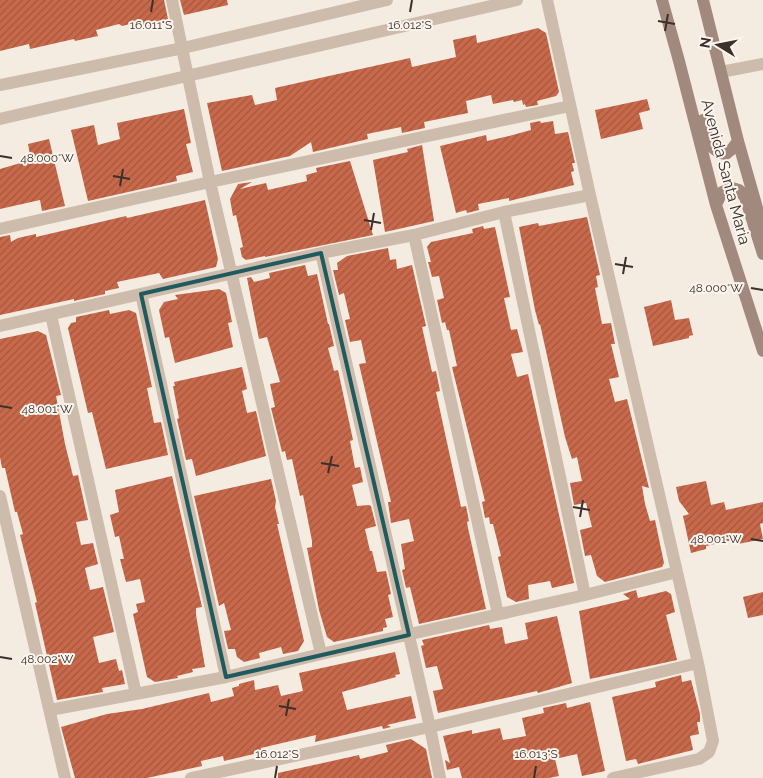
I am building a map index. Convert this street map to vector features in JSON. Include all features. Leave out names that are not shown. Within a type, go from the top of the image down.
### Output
[{"type":"main road","name":"Avenida Santa Maria","points":[[662,0],[716,205],[763,351]]},
{"type":"main road","name":"Avenida Santa Maria","points":[[703,0],[738,141],[763,229]]},
{"type":"main road","points":[[679,60],[692,81],[711,148],[726,154],[738,141]]},
{"type":"main road","points":[[716,205],[722,192],[732,188],[739,190],[745,197],[763,254]]},
{"type":"street","points":[[172,0],[210,182],[321,654]]},
{"type":"street","points":[[0,85],[183,48],[387,0]]},
{"type":"street","points":[[0,118],[517,0]]},
{"type":"street","points":[[547,0],[698,663],[712,740],[709,752],[699,759],[613,778]]},
{"type":"street","points":[[721,72],[763,64]]},
{"type":"street","points":[[0,229],[210,182],[570,106]]},
{"type":"street","points":[[0,326],[231,273],[414,235],[504,212],[590,194]]},
{"type":"street","points":[[504,212],[585,595]]},
{"type":"street","points":[[414,235],[498,614]]},
{"type":"street","points":[[322,253],[410,635],[440,778]]},
{"type":"street","points":[[141,294],[226,677]]},
{"type":"street","points":[[51,314],[136,694]]},
{"type":"street","points":[[0,496],[65,778]]},
{"type":"street","points":[[50,710],[226,677],[585,595],[677,572]]},
{"type":"street","points":[[191,778],[430,727],[698,663]]},
{"type":"highlighted area","points":[[321,253],[409,635],[226,677],[141,294]]},
{"type":"building","points":[[0,0],[164,0],[168,19],[165,20],[166,23],[143,27],[142,21],[122,26],[119,24],[96,30],[98,36],[75,41],[74,39],[30,49],[29,44],[0,51]]},
{"type":"building","points":[[180,0],[227,0],[228,5],[184,15]]},
{"type":"building","points":[[538,28],[546,33],[559,92],[556,96],[537,101],[538,105],[526,107],[525,104],[523,105],[522,100],[493,104],[491,95],[466,101],[468,113],[424,122],[425,128],[402,133],[401,127],[367,134],[368,139],[313,152],[311,142],[290,156],[222,171],[207,103],[252,95],[255,105],[277,100],[275,88],[410,58],[412,67],[456,57],[453,40],[476,35],[477,43]]},
{"type":"building","points":[[647,99],[650,110],[639,113],[643,129],[601,139],[595,110]]},
{"type":"building","points":[[184,109],[191,143],[186,144],[193,172],[176,176],[177,181],[88,201],[71,130],[94,125],[98,145],[120,139],[117,123]]},
{"type":"building","points":[[540,121],[541,123],[553,121],[555,134],[568,132],[575,163],[572,163],[574,171],[571,172],[574,185],[509,201],[509,198],[478,204],[479,210],[467,213],[466,210],[456,213],[440,146],[486,135],[487,141],[509,136],[531,130],[530,123]]},
{"type":"building","points":[[49,139],[65,206],[42,211],[40,200],[0,209],[0,169],[31,160],[28,144]]},
{"type":"building","points":[[422,145],[434,221],[385,232],[373,160],[408,152],[407,149]]},
{"type":"building","points":[[350,161],[373,235],[265,257],[246,260],[242,257],[240,248],[243,247],[236,215],[233,216],[230,199],[238,184],[252,182],[240,189],[266,183],[268,190],[307,181],[306,175],[317,172],[316,168]]},
{"type":"building","points":[[205,200],[218,259],[216,267],[163,279],[159,273],[117,282],[119,288],[105,291],[105,294],[0,315],[0,237],[10,235],[11,242],[18,238],[36,234],[36,237]]},
{"type":"building","points":[[587,217],[600,275],[596,276],[598,287],[595,288],[602,324],[611,323],[615,344],[611,344],[619,377],[609,379],[615,402],[627,399],[649,488],[642,486],[645,504],[650,521],[655,520],[664,563],[662,567],[605,582],[597,576],[591,555],[585,556],[580,530],[592,527],[586,503],[574,505],[570,483],[582,481],[577,457],[572,459],[565,437],[540,324],[535,310],[519,227],[538,223],[539,226]]},
{"type":"building","points":[[483,226],[484,229],[495,227],[510,297],[504,298],[511,330],[517,329],[523,352],[511,354],[517,377],[528,374],[574,583],[552,588],[550,581],[528,585],[529,599],[516,602],[507,597],[498,557],[501,556],[493,524],[490,524],[489,517],[485,518],[482,502],[485,501],[452,367],[457,366],[449,330],[447,330],[445,322],[442,323],[437,300],[444,298],[439,276],[432,277],[428,262],[431,262],[427,247],[431,242],[473,233],[472,229]]},
{"type":"building","points":[[388,248],[390,260],[396,259],[397,269],[412,265],[426,326],[422,327],[432,372],[436,371],[440,391],[436,392],[461,507],[466,506],[469,521],[467,522],[468,528],[486,609],[419,624],[410,587],[406,588],[402,570],[405,569],[401,544],[414,541],[409,519],[391,523],[388,502],[391,502],[359,364],[366,363],[361,340],[350,342],[345,320],[350,319],[344,293],[339,295],[333,270],[338,270],[337,263],[347,256]]},
{"type":"building","points":[[305,265],[308,276],[317,274],[334,346],[328,348],[334,371],[338,370],[353,440],[350,441],[355,468],[360,467],[363,482],[352,485],[357,506],[371,506],[376,526],[365,529],[377,572],[386,571],[391,594],[388,595],[393,617],[385,619],[387,627],[383,628],[383,631],[334,642],[327,637],[319,610],[307,548],[312,547],[312,541],[303,495],[300,496],[292,459],[287,460],[285,451],[282,452],[271,408],[275,407],[270,384],[280,382],[267,337],[259,339],[247,278],[251,277],[254,282],[270,278],[269,273]]},
{"type":"building","points":[[219,289],[226,293],[232,322],[228,323],[233,347],[175,363],[169,337],[165,338],[159,310],[164,302],[178,299],[175,295]]},
{"type":"building","points":[[671,300],[675,320],[689,318],[693,335],[689,336],[689,338],[653,346],[644,307]]},
{"type":"building","points":[[109,310],[110,314],[129,310],[136,313],[152,387],[147,388],[154,423],[161,422],[168,455],[106,469],[92,412],[88,413],[68,328],[71,323],[76,322],[76,317]]},
{"type":"building","points":[[38,331],[46,335],[61,395],[56,396],[65,444],[73,476],[78,475],[88,520],[76,522],[81,545],[93,543],[98,564],[85,568],[90,590],[103,587],[114,632],[93,637],[99,663],[116,659],[119,671],[122,670],[125,684],[102,688],[103,692],[57,700],[35,603],[37,602],[20,535],[23,534],[17,512],[15,512],[5,468],[2,468],[0,457],[0,339]]},
{"type":"building","points":[[242,367],[247,389],[242,391],[247,413],[256,411],[266,456],[196,476],[192,459],[186,460],[177,419],[179,418],[173,386],[175,386],[174,382]]},
{"type":"building","points":[[172,476],[202,607],[196,608],[196,615],[205,667],[192,669],[193,672],[177,676],[178,678],[155,682],[147,677],[133,614],[138,612],[136,604],[145,602],[140,579],[126,582],[120,559],[124,559],[119,536],[115,537],[110,515],[119,512],[115,490]]},
{"type":"building","points":[[271,479],[276,501],[275,507],[279,524],[277,524],[304,641],[298,651],[283,654],[281,647],[259,653],[260,658],[244,662],[237,657],[235,649],[228,649],[224,631],[231,630],[224,603],[219,606],[194,496]]},
{"type":"building","points":[[706,481],[711,505],[724,502],[726,510],[763,502],[763,523],[760,524],[763,539],[738,544],[737,539],[706,546],[706,549],[691,553],[683,516],[689,514],[679,501],[676,487]]},
{"type":"building","points":[[636,590],[638,598],[666,591],[671,594],[675,612],[666,615],[677,660],[590,679],[579,611],[630,599],[623,594]]},
{"type":"building","points":[[763,592],[763,615],[748,618],[743,597]]},
{"type":"building","points":[[557,616],[572,683],[538,693],[537,691],[438,713],[433,691],[443,689],[437,666],[426,668],[421,646],[424,645],[422,640],[489,625],[490,629],[502,627],[505,644],[528,639],[525,623]]},
{"type":"building","points":[[395,652],[400,674],[395,675],[396,677],[342,692],[347,710],[411,696],[416,718],[387,725],[391,727],[383,729],[382,726],[315,742],[316,735],[261,748],[262,752],[224,761],[223,756],[201,761],[202,766],[147,778],[75,778],[61,727],[107,714],[142,709],[209,693],[211,702],[234,696],[232,688],[254,680],[255,690],[278,685],[281,696],[303,691],[299,673]]},
{"type":"building","points":[[681,675],[682,682],[691,680],[700,714],[700,722],[697,722],[699,734],[690,736],[693,750],[638,764],[636,759],[626,761],[612,697],[656,687],[655,682]]},
{"type":"building","points":[[590,702],[605,771],[582,776],[577,754],[555,759],[559,776],[549,778],[462,778],[459,767],[447,770],[445,760],[450,763],[443,736],[472,730],[472,734],[500,728],[503,740],[526,736],[522,718],[544,713],[543,708],[566,703],[567,708]]},
{"type":"building","points":[[411,739],[426,749],[432,778],[278,778],[278,773],[359,755],[360,759],[388,752],[386,745]]}]
